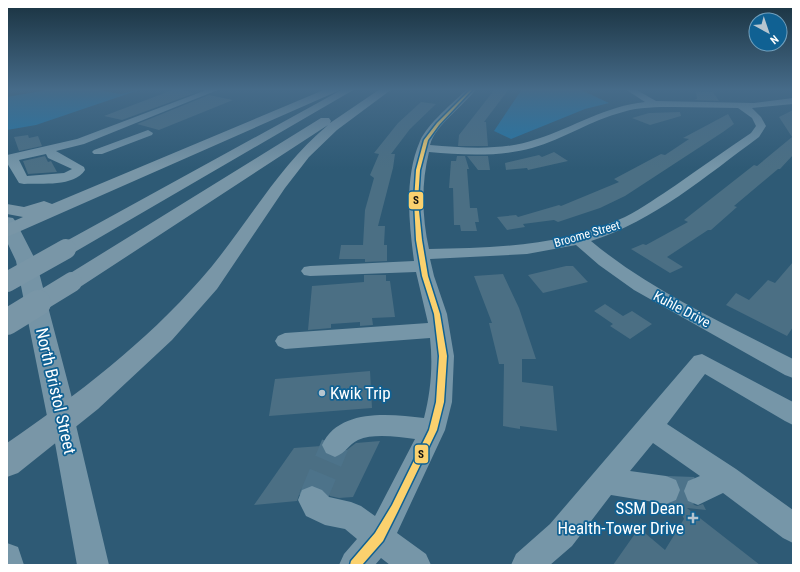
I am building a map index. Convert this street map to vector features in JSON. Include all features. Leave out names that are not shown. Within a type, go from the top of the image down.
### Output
[{"type":"highway","points":[[8,223],[82,197],[272,116]]},
{"type":"highway","points":[[7,282],[303,116]]},
{"type":"highway","points":[[7,322],[181,214],[334,116]]},
{"type":"highway","points":[[7,462],[63,421],[142,355],[209,284],[305,153],[349,116]]},
{"type":"main road","name":"North Bristol Street","points":[[8,223],[26,261],[63,421]]},
{"type":"street","points":[[50,150],[52,155],[78,167],[79,170],[67,177],[24,180],[9,159],[50,150],[97,135],[147,116]]},
{"type":"street","points":[[356,565],[379,537],[433,430],[440,402],[444,356],[438,330],[437,314],[422,260],[416,201],[418,170],[426,140],[446,116]]},
{"type":"street","points":[[424,148],[482,151],[527,146],[599,116]]},
{"type":"street","name":"Broome Street","points":[[310,271],[525,248],[578,238],[602,231],[640,216],[755,136],[761,126],[755,116]]},
{"type":"street","points":[[98,152],[148,133]]},
{"type":"street","points":[[97,135],[123,143]]},
{"type":"street","name":"Kuhle Drive","points":[[578,238],[605,261],[640,286],[793,369]]},
{"type":"street","points":[[285,342],[438,330]]},
{"type":"street","points":[[527,565],[561,535],[702,362],[793,414]]},
{"type":"street","name":"North Bristol Street","points":[[63,421],[93,565]]},
{"type":"street","points":[[335,445],[339,437],[348,431],[364,428],[386,425],[433,430]]},
{"type":"street","points":[[650,427],[726,478],[793,528]]},
{"type":"street","points":[[698,491],[726,478]]},
{"type":"street","points":[[605,481],[666,490]]},
{"type":"street","points":[[312,500],[316,506],[325,511],[351,516],[415,565]]},
{"type":"street","points":[[7,558],[8,565]]},
{"type":"shaded area","points":[[7,116],[63,116],[36,125],[7,130]]},
{"type":"shaded area","points":[[504,116],[568,116],[511,139],[494,131]]},
{"type":"building","points":[[105,116],[134,116],[122,120]]},
{"type":"building","points":[[158,116],[194,116],[159,130],[137,124]]},
{"type":"building","points":[[406,116],[424,116],[410,129],[391,154],[395,154],[393,168],[378,226],[385,226],[384,245],[387,245],[387,261],[365,262],[365,259],[339,259],[341,245],[363,245],[365,210],[374,178],[370,175],[379,154],[374,153],[398,123]]},
{"type":"building","points":[[474,116],[489,116],[484,122],[486,122],[488,146],[458,146],[459,135]]},
{"type":"building","points":[[640,116],[681,116],[650,125],[632,118]]},
{"type":"building","points":[[725,116],[729,116],[734,124],[625,196],[600,208],[558,222],[554,220],[523,224],[525,227],[507,230],[497,217],[516,215],[518,217],[559,205],[561,206],[619,182],[614,179],[661,154],[665,155],[689,139],[683,138]]},
{"type":"building","points":[[793,116],[793,155],[780,169],[778,169],[734,206],[737,207],[711,230],[708,230],[667,257],[683,267],[670,273],[631,249],[643,244],[646,245],[688,222],[684,220],[754,165],[757,166],[792,137],[779,117]]},
{"type":"building","points":[[28,135],[29,138],[38,136],[42,146],[19,151],[14,137]]},
{"type":"building","points":[[554,152],[568,161],[528,170],[527,168],[506,170],[505,163],[539,155],[542,157]]},
{"type":"building","points":[[45,156],[48,162],[51,161],[57,172],[28,174],[23,161]]},
{"type":"building","points":[[457,156],[465,156],[469,169],[467,169],[470,208],[477,208],[479,222],[475,222],[477,231],[461,231],[460,225],[454,225],[453,188],[449,188],[451,161],[456,161]]},
{"type":"building","points":[[467,156],[488,156],[490,170],[478,170]]},
{"type":"building","points":[[793,262],[793,327],[787,336],[726,305],[736,293],[749,300],[768,280],[775,283]]},
{"type":"building","points":[[566,266],[573,266],[588,282],[543,293],[528,275]]},
{"type":"building","points":[[503,274],[519,308],[536,359],[522,359],[522,382],[553,386],[557,431],[520,426],[520,429],[503,426],[504,364],[499,364],[489,323],[492,323],[474,276]]},
{"type":"building","points":[[364,275],[386,275],[386,281],[390,281],[395,317],[372,318],[373,325],[360,326],[360,322],[331,324],[331,328],[308,330],[312,286],[364,282]]},
{"type":"building","points":[[605,304],[623,316],[632,311],[652,324],[630,339],[610,326],[613,324],[594,311]]},
{"type":"building","name":"Kwik Trip","points":[[370,371],[372,408],[269,416],[275,379]]},
{"type":"building","points":[[380,441],[353,497],[339,498],[330,496],[323,489],[311,485],[301,489],[297,501],[254,505],[294,448],[321,446],[325,454],[336,458],[356,443]]},
{"type":"building","name":"SSM Dean Health-Tower Drive","points":[[672,477],[691,478],[687,480],[683,490],[687,502],[697,506],[703,504],[706,510],[687,508],[760,565],[613,565],[639,528],[665,550],[684,519],[679,508],[672,506],[671,504],[677,501],[681,491],[677,479]]},
{"type":"tunnel","points":[[312,500],[335,445]]},
{"type":"tunnel","points":[[666,490],[698,491]]},
{"type":"transit line","name":"S","points":[[355,565],[379,537],[395,508],[433,430],[440,402],[443,356],[437,314],[425,276],[419,240],[416,201],[418,170],[426,140],[446,116]]},
{"type":"place","name":"Kwik Trip","points":[[322,393]]},
{"type":"place","name":"SSM Dean Health-Tower Drive","points":[[693,518]]}]
